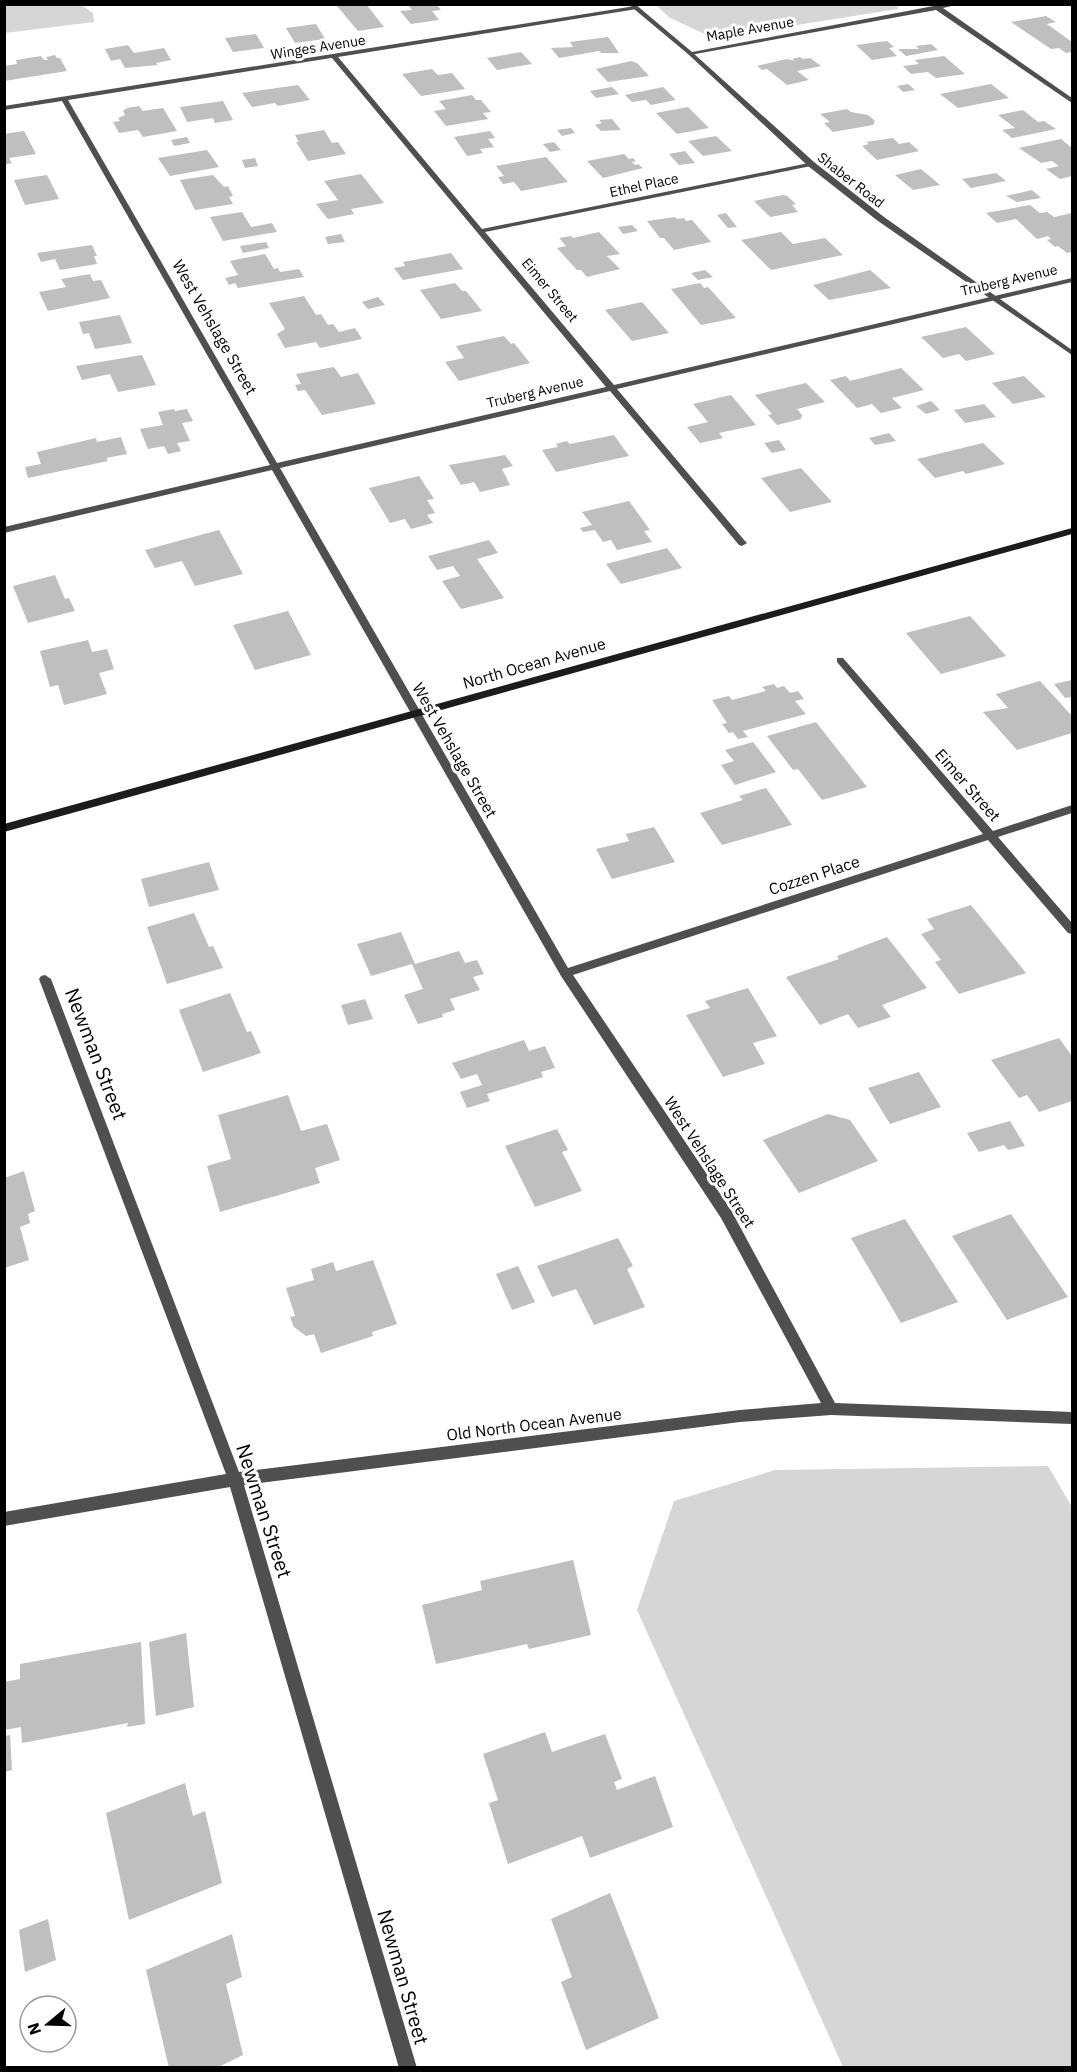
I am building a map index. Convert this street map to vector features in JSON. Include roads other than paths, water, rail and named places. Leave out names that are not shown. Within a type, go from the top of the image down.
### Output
[{"type":"main road","name":"North Ocean Avenue","points":[[4,828],[1072,531]]},
{"type":"street","name":"Maple Avenue","points":[[690,52],[957,4]]},
{"type":"street","name":"Shaber Road","points":[[633,6],[690,52],[811,164],[881,219],[1072,353]]},
{"type":"street","name":"Winges Avenue","points":[[4,108],[334,57],[633,6]]},
{"type":"street","points":[[938,8],[1072,101]]},
{"type":"street","name":"Eimer Street","points":[[334,57],[742,543]]},
{"type":"street","name":"West Vehslage Street","points":[[64,99],[565,973],[726,1214],[831,1409]]},
{"type":"street","name":"Ethel Place","points":[[481,231],[811,164]]},
{"type":"street","name":"Truberg Avenue","points":[[4,530],[1072,280]]},
{"type":"street","name":"Eimer Street","points":[[840,660],[1072,930]]},
{"type":"street","name":"Cozzen Place","points":[[565,973],[1072,808]]},
{"type":"street","name":"Newman Street","points":[[45,979],[235,1479],[408,2067]]},
{"type":"street","name":"Old North Ocean Avenue","points":[[4,1519],[235,1479],[740,1416],[831,1409],[1072,1418]]}]
